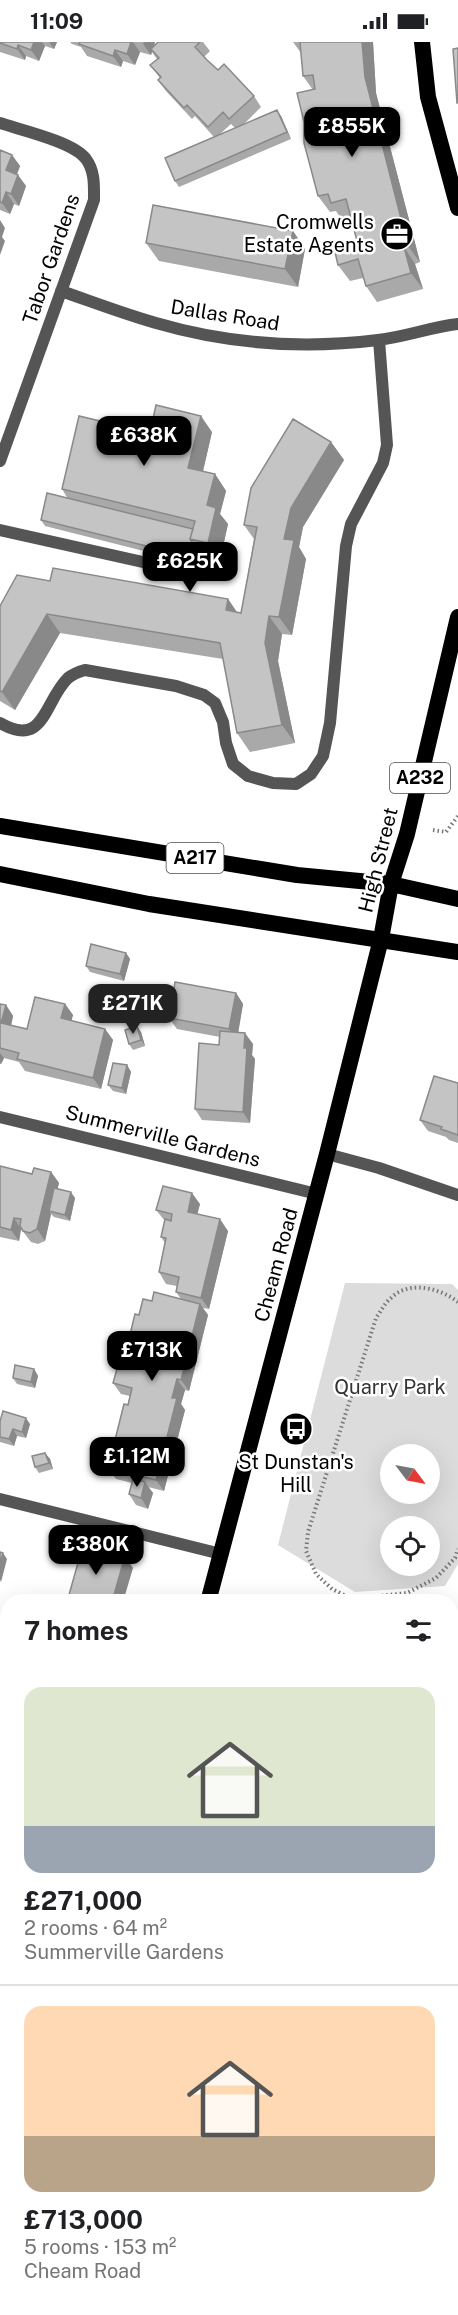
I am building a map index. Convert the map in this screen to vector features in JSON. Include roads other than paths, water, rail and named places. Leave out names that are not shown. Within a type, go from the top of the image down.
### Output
[{"type":"highway","points":[[422,42],[428,97],[458,208]]},
{"type":"highway","name":"High Street","points":[[381,939],[391,884],[407,834],[458,617]]},
{"type":"highway","name":"A217","points":[[0,826],[297,875],[391,884],[458,899]]},
{"type":"highway","points":[[0,874],[148,904],[458,952]]},
{"type":"highway","name":"Cheam Road","points":[[210,1594],[317,1194],[381,939]]},
{"type":"street","name":"Tabor Gardens","points":[[0,123],[70,147],[86,158],[94,178],[94,200],[0,461]]},
{"type":"street","name":"Dallas Road","points":[[61,291],[157,323],[208,336],[265,344],[379,340],[438,326],[458,324]]},
{"type":"street","points":[[0,723],[13,730],[27,731],[39,723],[65,680],[85,670],[176,686],[204,695],[215,703],[223,722],[226,743],[233,764],[248,776],[273,783],[296,784],[311,774],[323,756],[330,723],[346,546],[351,524],[383,463],[387,445],[379,340]]},
{"type":"street","points":[[0,530],[192,573]]},
{"type":"street","name":"Summerville Gardens","points":[[0,1117],[317,1194]]},
{"type":"street","points":[[327,1155],[379,1168],[458,1195]]},
{"type":"street","points":[[0,1499],[221,1554]]},
{"type":"place","name":"Cromwells Estate Agents","points":[[397,234]]},
{"type":"place","name":"St Dunstan's Hill","points":[[296,1429]]},
{"type":"park label","name":"Quarry Park","points":[[390,1387]]}]
